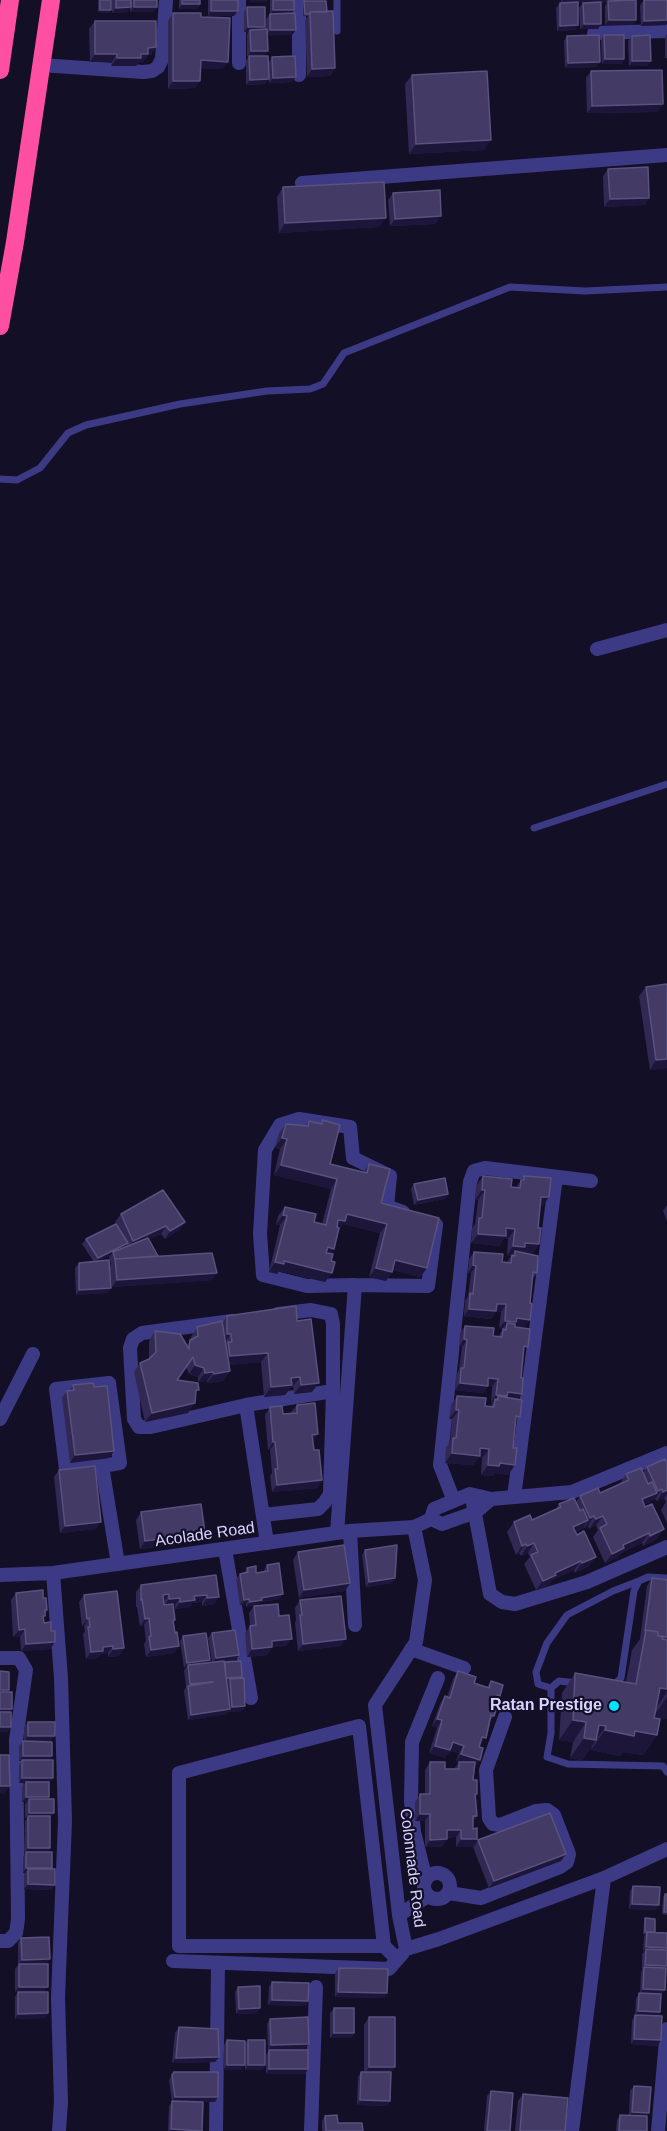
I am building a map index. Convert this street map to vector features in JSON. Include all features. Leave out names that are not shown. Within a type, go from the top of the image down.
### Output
[{"type":"highway","points":[[0,70],[10,0]]},
{"type":"highway","points":[[0,326],[15,242],[51,0]]},
{"type":"street","points":[[41,64],[152,71],[158,67],[162,59],[166,0]]},
{"type":"street","points":[[239,0],[239,63]]},
{"type":"street","points":[[299,0],[299,75]]},
{"type":"street","points":[[594,33],[667,31]]},
{"type":"street","points":[[302,183],[667,155]]},
{"type":"street","points":[[597,649],[667,630]]},
{"type":"street","points":[[299,1119],[350,1127],[353,1158],[390,1176],[387,1206],[436,1225],[428,1286],[355,1285],[308,1286],[263,1275],[260,1234],[265,1150],[280,1125],[299,1119]]},
{"type":"street","points":[[454,1501],[440,1465],[470,1182],[474,1171],[485,1168],[591,1181]]},
{"type":"street","points":[[514,1497],[556,1177]]},
{"type":"street","points":[[355,1285],[344,1532],[355,1625]]},
{"type":"street","points":[[263,1515],[318,1509],[330,1494],[333,1391],[331,1314],[311,1310],[266,1316]]},
{"type":"street","points":[[243,1319],[142,1333],[133,1339],[130,1348],[134,1419],[139,1427],[151,1427],[246,1405],[333,1391]]},
{"type":"street","points":[[0,1419],[33,1354]]},
{"type":"street","points":[[109,1383],[120,1463],[102,1466],[66,1469],[56,1389],[109,1383]]},
{"type":"street","points":[[246,1405],[267,1543]]},
{"type":"street","points":[[414,1527],[431,1519],[434,1509],[471,1494],[491,1499],[572,1492],[667,1453]]},
{"type":"street","points":[[102,1466],[118,1564]]},
{"type":"street","points":[[471,1494],[490,1594],[502,1602],[515,1604],[587,1582],[667,1547]]},
{"type":"street","points":[[431,1519],[442,1524],[476,1512],[491,1499]]},
{"type":"street","name":"Acolade Road","points":[[0,1575],[53,1574],[344,1532],[414,1527]]},
{"type":"street","name":"Colonnade Road","points":[[414,1527],[425,1580],[416,1642],[375,1705],[402,1954],[604,1878],[667,1849]]},
{"type":"street","points":[[225,1549],[251,1698]]},
{"type":"street","points":[[53,1574],[61,1678],[65,1821],[58,1997],[61,2102],[59,2131]]},
{"type":"street","points":[[411,1649],[464,1668]]},
{"type":"street","points":[[0,1658],[19,1658],[26,1670],[16,1740],[18,1919],[16,1933],[9,1941],[0,1941]]},
{"type":"street","points":[[438,1678],[412,1742],[411,1801],[414,1832],[426,1880],[424,1889],[432,1899],[440,1900],[449,1893],[481,1898],[560,1867],[567,1862],[569,1854],[562,1834],[554,1815],[547,1810],[536,1811],[500,1825],[493,1824],[489,1818],[486,1770],[505,1717]]},
{"type":"street","points":[[173,1961],[388,1969],[402,1954],[384,1946],[179,1946],[179,1773],[359,1726],[384,1946]]},
{"type":"street","points":[[426,1880],[432,1874],[445,1875],[450,1882],[449,1893]]},
{"type":"street","points":[[572,2131],[604,1878]]},
{"type":"street","points":[[399,1915],[428,1896]]},
{"type":"street","points":[[216,2131],[218,1963]]},
{"type":"street","points":[[311,2131],[316,1988]]},
{"type":"street","points":[[657,2131],[667,2029]]},
{"type":"lane","points":[[337,0],[337,31]]},
{"type":"lane","points":[[0,480],[17,480],[40,468],[68,433],[86,425],[180,404],[267,391],[310,389],[322,384],[345,353],[510,287],[585,291],[667,287]]},
{"type":"lane","points":[[534,828],[667,783]]},
{"type":"lane","points":[[551,1688],[538,1684],[536,1672],[547,1643],[567,1615],[613,1591],[648,1577],[667,1578]]},
{"type":"lane","points":[[607,1686],[616,1685],[621,1678],[634,1591],[639,1581]]},
{"type":"lane","points":[[583,1684],[559,1681],[551,1688],[548,1757],[568,1764],[663,1766],[667,1772]]},
{"type":"building","points":[[100,0],[111,0],[111,10],[100,10]]},
{"type":"building","points":[[116,0],[131,0],[131,7],[116,8]]},
{"type":"building","points":[[134,0],[157,0],[157,7],[134,7]]},
{"type":"building","points":[[182,0],[200,0],[200,4],[182,4]]},
{"type":"building","points":[[211,0],[238,0],[238,11],[211,11]]},
{"type":"building","points":[[273,0],[294,0],[294,10],[273,10]]},
{"type":"building","points":[[636,0],[636,20],[609,20],[608,1]]},
{"type":"building","points":[[644,0],[667,0],[667,20],[644,21]]},
{"type":"building","points":[[304,1],[326,1],[327,12],[305,14]]},
{"type":"building","points":[[578,2],[578,25],[560,26],[560,3]]},
{"type":"building","points":[[601,2],[601,24],[584,24],[583,3]]},
{"type":"building","points":[[247,7],[265,7],[265,27],[248,27]]},
{"type":"building","points":[[333,11],[335,68],[312,69],[310,12]]},
{"type":"building","points":[[173,13],[201,13],[201,17],[230,18],[228,62],[201,60],[200,81],[173,81]]},
{"type":"building","points":[[295,13],[296,30],[270,30],[270,14]]},
{"type":"building","points":[[95,21],[156,21],[156,47],[148,48],[148,54],[141,54],[141,58],[117,58],[117,54],[95,54]]},
{"type":"building","points":[[267,29],[268,51],[251,51],[250,30]]},
{"type":"building","points":[[599,35],[600,62],[568,63],[567,36]]},
{"type":"building","points":[[604,35],[624,35],[624,59],[605,59]]},
{"type":"building","points":[[650,35],[651,61],[632,61],[632,36]]},
{"type":"building","points":[[249,56],[268,56],[269,79],[250,80]]},
{"type":"building","points":[[295,56],[296,77],[273,78],[272,57]]},
{"type":"building","points":[[662,70],[663,104],[592,106],[591,71]]},
{"type":"building","points":[[487,71],[491,140],[416,144],[412,75]]},
{"type":"building","points":[[648,167],[649,198],[610,199],[608,169]]},
{"type":"building","points":[[384,182],[386,218],[285,223],[283,187]]},
{"type":"building","points":[[440,190],[441,216],[395,219],[393,193]]},
{"type":"building","points":[[667,984],[667,1059],[656,1060],[646,987]]},
{"type":"building","points":[[322,1120],[340,1125],[330,1164],[367,1173],[369,1164],[390,1169],[381,1203],[439,1218],[427,1268],[395,1260],[392,1272],[376,1268],[387,1224],[347,1214],[345,1221],[338,1220],[337,1227],[339,1228],[334,1249],[328,1247],[326,1253],[333,1254],[331,1261],[335,1262],[332,1273],[284,1261],[284,1264],[275,1262],[287,1216],[283,1215],[285,1207],[316,1214],[314,1222],[326,1225],[337,1179],[281,1165],[287,1139],[282,1138],[286,1124],[308,1126],[309,1121],[322,1124]]},
{"type":"building","points":[[483,1176],[512,1179],[511,1187],[520,1188],[524,1176],[551,1178],[549,1197],[541,1197],[539,1244],[525,1243],[525,1247],[513,1246],[515,1229],[506,1228],[506,1236],[478,1234],[485,1190],[482,1190]]},
{"type":"building","points":[[445,1178],[448,1194],[418,1200],[414,1184]]},
{"type":"building","points":[[163,1190],[185,1222],[170,1231],[166,1226],[133,1241],[121,1214]]},
{"type":"building","points":[[116,1224],[128,1243],[98,1258],[86,1239]]},
{"type":"building","points":[[148,1238],[158,1256],[115,1259],[113,1252]]},
{"type":"building","points":[[515,1251],[538,1256],[537,1273],[533,1272],[530,1320],[517,1318],[516,1322],[505,1321],[506,1304],[497,1304],[496,1311],[469,1309],[476,1266],[473,1265],[474,1252],[503,1254],[502,1262],[511,1263]]},
{"type":"building","points":[[212,1253],[217,1273],[117,1280],[115,1259]]},
{"type":"building","points":[[109,1260],[111,1288],[79,1290],[79,1263]]},
{"type":"building","points":[[296,1306],[297,1321],[311,1319],[319,1383],[301,1385],[300,1377],[291,1378],[292,1385],[271,1387],[268,1353],[230,1356],[228,1342],[232,1342],[231,1334],[227,1334],[227,1316]]},
{"type":"building","points":[[222,1321],[230,1371],[205,1373],[204,1368],[195,1365],[193,1357],[177,1380],[198,1383],[199,1390],[196,1390],[195,1403],[152,1413],[140,1363],[149,1359],[156,1352],[155,1331],[180,1334],[189,1349],[190,1340],[198,1336],[197,1327]]},
{"type":"building","points":[[507,1323],[515,1324],[515,1327],[530,1329],[528,1347],[524,1346],[522,1394],[508,1392],[507,1396],[496,1395],[498,1379],[488,1378],[488,1386],[460,1383],[467,1340],[464,1339],[465,1326],[494,1328],[493,1336],[502,1337]]},
{"type":"building","points":[[93,1383],[94,1387],[107,1386],[114,1451],[75,1455],[67,1391],[74,1390],[73,1385]]},
{"type":"building","points":[[457,1396],[486,1398],[485,1406],[494,1407],[498,1396],[522,1400],[520,1417],[516,1416],[513,1448],[517,1448],[515,1465],[500,1463],[499,1466],[488,1465],[489,1449],[480,1448],[480,1456],[452,1453],[459,1410],[456,1410]]},
{"type":"building","points":[[315,1403],[318,1434],[312,1435],[314,1450],[319,1450],[322,1480],[277,1485],[275,1469],[278,1469],[270,1407],[282,1406],[283,1414],[297,1413],[297,1405]]},
{"type":"building","points":[[665,1459],[667,1490],[663,1492],[662,1489],[658,1491],[647,1467]]},
{"type":"building","points":[[95,1466],[101,1522],[65,1526],[59,1470]]},
{"type":"building","points":[[641,1468],[648,1484],[652,1482],[657,1493],[642,1499],[645,1507],[652,1504],[664,1529],[623,1545],[624,1548],[612,1554],[600,1528],[607,1524],[603,1516],[596,1519],[594,1516],[590,1518],[580,1496],[598,1488],[600,1493],[629,1480],[626,1474]]},
{"type":"building","points":[[574,1498],[580,1511],[583,1509],[588,1520],[573,1527],[577,1535],[584,1531],[596,1557],[582,1563],[581,1561],[543,1581],[531,1555],[538,1552],[534,1543],[522,1546],[514,1522],[530,1515],[532,1520],[561,1507],[559,1504]]},
{"type":"building","points":[[201,1504],[205,1533],[145,1541],[141,1512]]},
{"type":"building","points":[[344,1545],[350,1583],[304,1590],[298,1552]]},
{"type":"building","points":[[397,1545],[395,1578],[369,1582],[365,1550]]},
{"type":"building","points":[[279,1563],[283,1594],[250,1602],[249,1599],[244,1600],[240,1574],[248,1572],[247,1568],[256,1566],[256,1573],[268,1571],[267,1565]]},
{"type":"building","points":[[216,1575],[219,1597],[194,1596],[195,1600],[180,1602],[180,1598],[169,1599],[169,1594],[163,1595],[164,1605],[173,1604],[175,1620],[173,1620],[179,1646],[151,1650],[149,1618],[145,1619],[141,1585]]},
{"type":"building","points":[[652,1578],[667,1580],[667,1637],[658,1636],[658,1632],[645,1631]]},
{"type":"building","points":[[43,1590],[47,1610],[43,1616],[44,1623],[51,1622],[51,1631],[55,1631],[55,1642],[26,1644],[25,1629],[19,1630],[16,1593]]},
{"type":"building","points":[[117,1591],[124,1648],[103,1647],[103,1651],[91,1652],[89,1618],[87,1619],[84,1595]]},
{"type":"building","points":[[341,1596],[346,1639],[303,1644],[300,1600]]},
{"type":"building","points":[[278,1604],[279,1616],[289,1615],[292,1639],[272,1641],[272,1647],[252,1649],[250,1626],[256,1625],[254,1606]]},
{"type":"building","points":[[235,1630],[239,1655],[216,1658],[212,1633]]},
{"type":"building","points":[[646,1630],[658,1632],[658,1636],[663,1636],[662,1639],[667,1640],[667,1689],[660,1688],[654,1718],[660,1719],[657,1735],[635,1731],[634,1736],[605,1730],[606,1726],[599,1725],[596,1740],[584,1738],[586,1722],[573,1720],[575,1673],[636,1684]]},
{"type":"building","points":[[206,1633],[210,1660],[187,1663],[183,1636]]},
{"type":"building","points":[[224,1661],[230,1709],[191,1715],[188,1686],[213,1682],[190,1684],[188,1665]]},
{"type":"building","points":[[241,1661],[242,1677],[226,1678],[225,1662]]},
{"type":"building","points":[[0,1671],[9,1672],[9,1690],[0,1690]]},
{"type":"building","points":[[458,1671],[476,1677],[474,1683],[489,1688],[491,1681],[503,1685],[500,1696],[497,1695],[494,1703],[498,1704],[494,1716],[491,1715],[486,1738],[482,1737],[479,1747],[483,1748],[480,1760],[461,1754],[464,1746],[453,1742],[450,1750],[435,1746],[442,1720],[437,1719],[445,1696],[450,1698]]},
{"type":"building","points":[[244,1678],[245,1706],[232,1707],[230,1679]]},
{"type":"building","points":[[0,1692],[12,1692],[12,1709],[0,1709]]},
{"type":"building","points":[[0,1712],[11,1712],[11,1727],[0,1727]]},
{"type":"building","points":[[28,1722],[55,1722],[55,1736],[28,1736]]},
{"type":"building","points":[[23,1741],[52,1742],[52,1756],[23,1756]]},
{"type":"building","points":[[0,1755],[9,1755],[10,1786],[0,1786]]},
{"type":"building","points":[[22,1760],[53,1760],[53,1778],[22,1778]]},
{"type":"building","points":[[430,1762],[445,1762],[445,1769],[459,1769],[459,1762],[475,1762],[473,1780],[477,1780],[477,1794],[475,1794],[477,1816],[473,1816],[473,1829],[477,1828],[477,1839],[461,1839],[461,1830],[447,1830],[447,1839],[430,1840],[430,1814],[420,1814],[420,1794],[430,1794]]},
{"type":"building","points":[[26,1782],[49,1782],[49,1797],[26,1797]]},
{"type":"building","points":[[29,1799],[54,1799],[54,1813],[29,1813]]},
{"type":"building","points":[[550,1813],[566,1854],[494,1881],[478,1840]]},
{"type":"building","points":[[28,1816],[50,1816],[50,1848],[28,1848]]},
{"type":"building","points":[[26,1852],[52,1852],[52,1868],[26,1868]]},
{"type":"building","points":[[28,1869],[55,1869],[55,1885],[28,1884]]},
{"type":"building","points":[[633,1886],[660,1887],[659,1905],[632,1904]]},
{"type":"building","points":[[665,1894],[667,1894],[667,1912],[664,1912]]},
{"type":"building","points":[[645,1918],[655,1919],[655,1932],[645,1932]]},
{"type":"building","points":[[647,1932],[667,1933],[667,1948],[646,1947]]},
{"type":"building","points":[[49,1937],[50,1959],[22,1960],[21,1938]]},
{"type":"building","points":[[646,1949],[667,1950],[667,1966],[645,1965]]},
{"type":"building","points":[[19,1964],[48,1964],[48,1987],[19,1987]]},
{"type":"building","points":[[644,1967],[666,1968],[665,1990],[643,1989]]},
{"type":"building","points":[[339,1968],[388,1969],[387,1993],[338,1992]]},
{"type":"building","points":[[272,1982],[309,1983],[308,2001],[272,2000]]},
{"type":"building","points":[[260,1986],[260,2008],[239,2009],[238,1987]]},
{"type":"building","points":[[18,1992],[48,1992],[48,2013],[18,2014]]},
{"type":"building","points":[[639,1993],[661,1994],[660,2012],[638,2011]]},
{"type":"building","points":[[334,2008],[354,2008],[354,2033],[334,2033]]},
{"type":"building","points":[[635,2015],[662,2016],[661,2040],[634,2039]]},
{"type":"building","points":[[308,2017],[309,2044],[271,2045],[270,2019]]},
{"type":"building","points":[[369,2017],[395,2017],[395,2067],[369,2067]]},
{"type":"building","points":[[179,2027],[218,2029],[219,2057],[176,2058]]},
{"type":"building","points":[[227,2040],[245,2041],[245,2065],[227,2065]]},
{"type":"building","points":[[248,2040],[265,2040],[265,2065],[248,2065]]},
{"type":"building","points":[[269,2050],[308,2050],[308,2069],[269,2069]]},
{"type":"building","points":[[174,2072],[218,2072],[218,2097],[175,2097],[172,2075]]},
{"type":"building","points":[[361,2072],[391,2072],[390,2101],[360,2100]]},
{"type":"building","points":[[634,2086],[651,2087],[649,2113],[632,2112]]},
{"type":"building","points":[[491,2091],[513,2093],[510,2131],[487,2131]]},
{"type":"building","points":[[523,2094],[568,2098],[565,2131],[520,2131]]},
{"type":"building","points":[[172,2101],[203,2102],[202,2131],[171,2129]]},
{"type":"building","points":[[337,2115],[338,2123],[362,2123],[363,2131],[326,2131],[325,2116]]},
{"type":"building","points":[[620,2115],[647,2116],[647,2131],[619,2131]]},
{"type":"place","name":"Ratan Prestige","points":[[614,1706]]}]
